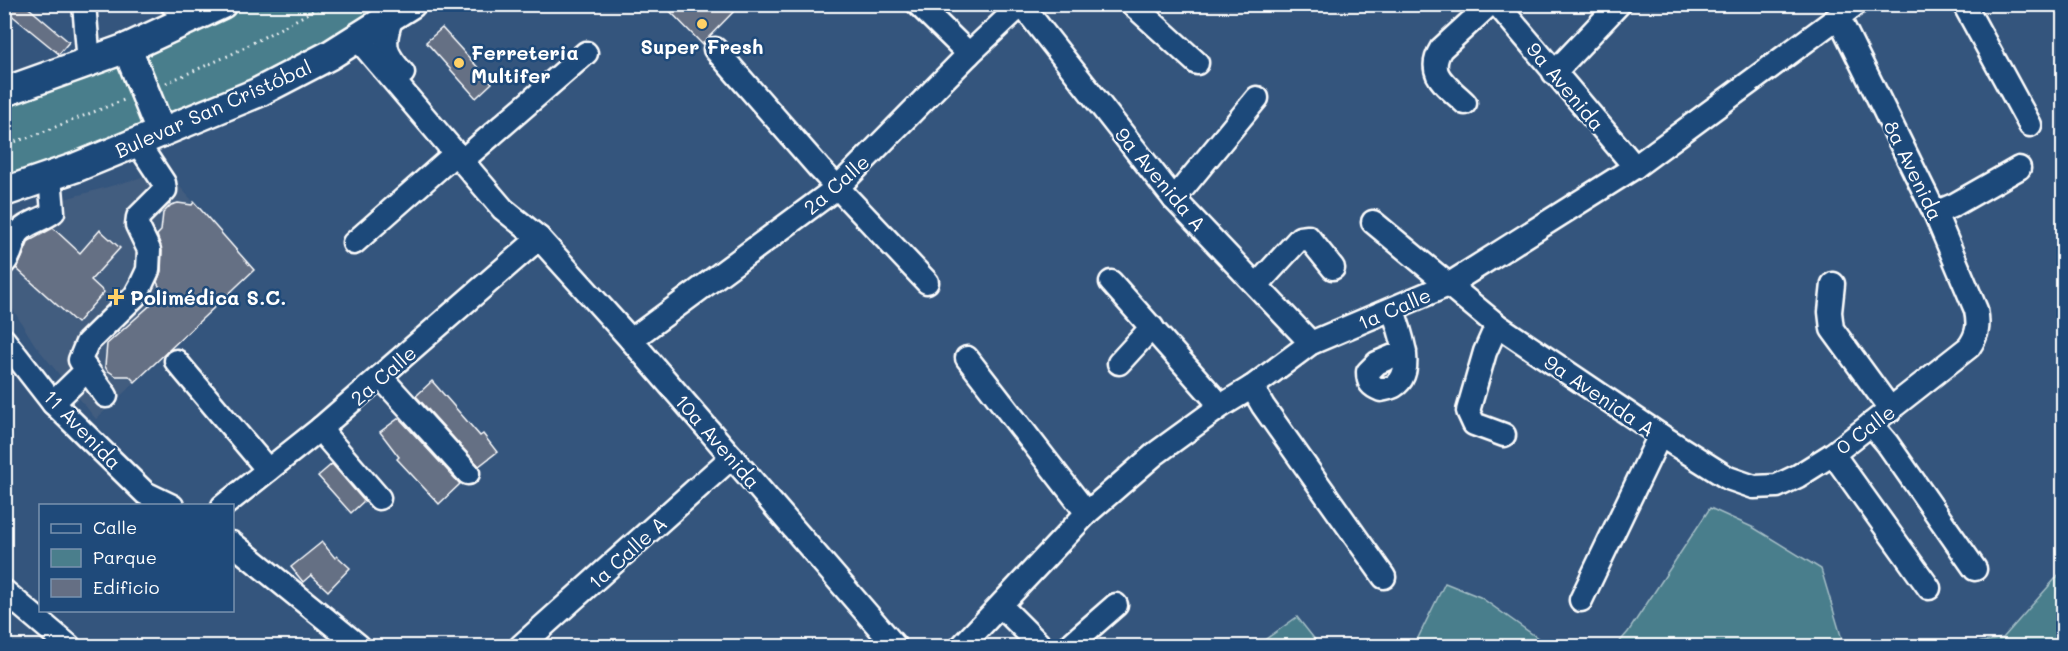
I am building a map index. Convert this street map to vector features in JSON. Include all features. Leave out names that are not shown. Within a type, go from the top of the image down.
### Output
[{"type":"main road","points":[[4,92],[127,48],[182,12],[222,4]]},
{"type":"main road","name":"Bulevar San Cristóbal","points":[[4,192],[50,177],[258,93],[358,39],[402,11]]},
{"type":"main road","points":[[127,48],[145,92],[149,137]]},
{"type":"street","points":[[84,4],[89,63]]},
{"type":"street","points":[[918,4],[969,54]]},
{"type":"street","points":[[1132,4],[1197,63]]},
{"type":"street","points":[[1465,103],[1436,75],[1435,59],[1441,50],[1490,4]]},
{"type":"street","name":"9a Avenida","points":[[1497,4],[1635,167]]},
{"type":"street","points":[[1554,73],[1619,4]]},
{"type":"street","points":[[1964,4],[2030,125]]},
{"type":"street","name":"2a Calle","points":[[631,340],[838,187],[969,54],[1022,5]]},
{"type":"street","name":"9a Avenida A","points":[[1022,5],[1174,199],[1311,343]]},
{"type":"street","name":"10a Avenida","points":[[402,11],[386,38],[389,58],[464,152]]},
{"type":"street","name":"1a Calle","points":[[962,646],[1087,513],[1155,454],[1221,406],[1252,387],[1311,343],[1448,285],[1635,167],[1847,11]]},
{"type":"street","name":"8a Avenida","points":[[1847,11],[1976,310],[1979,326]]},
{"type":"street","name":"10a Avenida","points":[[358,39],[464,152],[515,199],[539,238],[631,340],[895,646]]},
{"type":"street","points":[[715,49],[819,168],[927,282]]},
{"type":"street","points":[[354,243],[586,52]]},
{"type":"street","points":[[1174,199],[1257,98]]},
{"type":"street","points":[[106,396],[80,360],[87,343],[135,296],[148,270],[149,250],[136,225],[138,217],[165,190],[149,137]]},
{"type":"street","points":[[1935,213],[1954,205],[2019,168]]},
{"type":"street","points":[[4,263],[9,258],[18,233],[53,212],[50,177]]},
{"type":"street","name":"9a Avenida A","points":[[1373,222],[1497,325],[1728,478]]},
{"type":"street","points":[[1257,285],[1304,236],[1308,237],[1333,268]]},
{"type":"street","name":"2a Calle","points":[[226,504],[321,428],[539,238]]},
{"type":"street","points":[[1111,282],[1221,406]]},
{"type":"street","points":[[1833,284],[1830,312],[1832,329],[1891,410]]},
{"type":"street","points":[[1393,310],[1405,351]]},
{"type":"street","points":[[1497,325],[1485,352],[1468,411],[1474,424],[1504,435]]},
{"type":"street","name":"0 Calle","points":[[1728,478],[1754,487],[1777,486],[1798,476],[1833,454],[1969,347],[1975,339],[1979,326]]},
{"type":"street","points":[[1119,363],[1152,327]]},
{"type":"street","name":"11 Avenida","points":[[4,340],[53,403],[145,493],[168,504]]},
{"type":"street","points":[[967,358],[1087,513]]},
{"type":"street","points":[[176,361],[268,470]]},
{"type":"street","points":[[53,403],[87,370]]},
{"type":"street","points":[[383,375],[388,385],[468,473]]},
{"type":"street","points":[[1252,387],[1263,406],[1384,577]]},
{"type":"street","points":[[1871,424],[1887,443],[1975,569]]},
{"type":"street","points":[[321,428],[379,498]]},
{"type":"street","points":[[1581,600],[1660,435]]},
{"type":"street","points":[[1833,454],[1929,588]]},
{"type":"street","name":"1a Calle A","points":[[521,646],[732,457]]},
{"type":"street","points":[[234,545],[359,646]]},
{"type":"street","points":[[4,591],[69,646]]},
{"type":"street","points":[[1069,646],[1116,605]]},
{"type":"street","points":[[1001,606],[1041,646]]},
{"type":"path","points":[[4,145],[145,92],[230,55],[326,4]]},
{"type":"shaded area","name":"Polimédica S.C.","points":[[164,169],[254,270],[96,419],[35,345],[9,303],[5,292],[4,220],[36,207]]},
{"type":"green space","points":[[238,5],[398,5],[324,52],[164,124],[135,50]]},
{"type":"green space","points":[[124,54],[154,128],[5,183],[5,102]]},
{"type":"green space","points":[[1710,508],[1754,528],[1821,569],[1844,646],[1616,646],[1628,632]]},
{"type":"green space","points":[[2063,570],[2063,646],[1962,646],[2003,638]]},
{"type":"green space","points":[[1445,583],[1480,597],[1547,646],[1414,646]]},
{"type":"green space","points":[[1297,617],[1320,646],[1256,646]]},
{"type":"building","points":[[4,4],[24,4],[69,42],[59,54],[4,9]]},
{"type":"building","name":"Super Fresh","points":[[663,4],[741,4],[702,44]]},
{"type":"building","name":"Ferreteria Multifer","points":[[442,28],[492,83],[476,98],[426,42]]},
{"type":"building","points":[[194,202],[254,270],[135,382],[129,376],[116,376],[105,366],[107,344],[156,300],[160,288],[157,282],[161,271],[162,251],[157,235],[161,231],[163,213],[171,205],[178,203],[192,205]]},
{"type":"building","points":[[53,228],[80,253],[100,230],[120,248],[91,280],[104,292],[77,323],[17,269],[29,241]]},
{"type":"building","points":[[432,381],[480,436],[483,434],[497,452],[479,466],[416,396]]},
{"type":"building","points":[[399,418],[460,484],[439,504],[397,459],[399,457],[380,432]]},
{"type":"building","points":[[332,464],[364,501],[351,513],[318,476]]},
{"type":"building","points":[[322,542],[335,558],[337,556],[350,568],[328,591],[311,575],[303,582],[291,567]]},
{"type":"place","name":"Super Fresh","points":[[702,24]]},
{"type":"place","name":"Ferreteria Multifer","points":[[459,63]]},
{"type":"place","name":"Polimédica S.C.","points":[[116,297]]}]
